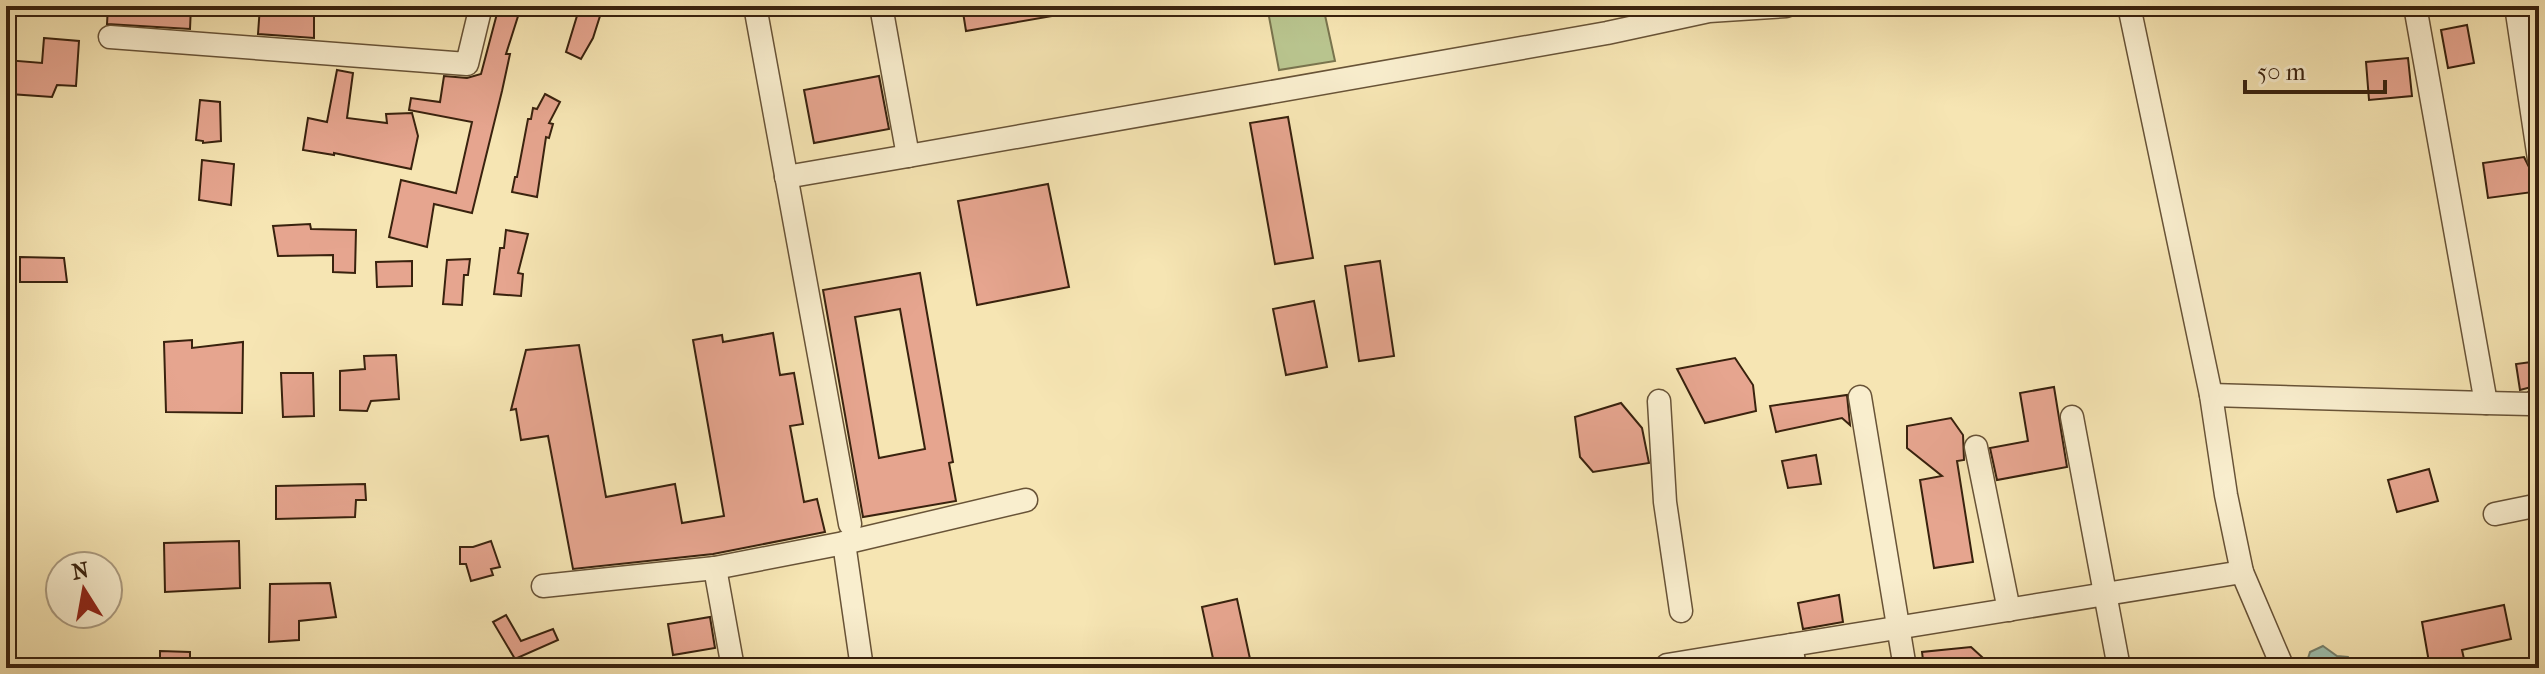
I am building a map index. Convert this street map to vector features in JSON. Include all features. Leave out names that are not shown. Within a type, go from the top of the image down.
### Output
[{"type":"street","points":[[110,37],[467,64],[481,6]]},
{"type":"street","points":[[755,6],[847,533],[862,668]]},
{"type":"street","points":[[881,6],[908,156]]},
{"type":"street","points":[[786,177],[1607,33],[1709,11],[1786,6]]},
{"type":"street","points":[[2129,6],[2211,395],[2226,495],[2242,572],[2283,668]]},
{"type":"street","points":[[2415,6],[2486,403]]},
{"type":"street","points":[[2516,6],[2539,159]]},
{"type":"street","points":[[2211,395],[2530,404],[2539,399]]},
{"type":"street","points":[[1860,397],[1905,668]]},
{"type":"street","points":[[1659,401],[1665,502],[1681,611]]},
{"type":"street","points":[[2072,417],[2119,668]]},
{"type":"street","points":[[1976,447],[2009,610]]},
{"type":"street","points":[[543,586],[715,568],[847,533],[1026,500]]},
{"type":"street","points":[[2495,514],[2539,505]]},
{"type":"street","points":[[715,568],[733,668]]},
{"type":"street","points":[[1678,665],[2242,572]]},
{"type":"street","points":[[1791,645],[1795,668]]},
{"type":"green space","points":[[1267,6],[1323,6],[1335,61],[1279,70]]},
{"type":"shaded area","points":[[2323,646],[2337,656],[2348,657],[2355,668],[2305,668],[2310,652]]},
{"type":"building","points":[[108,6],[191,6],[190,29],[107,24]]},
{"type":"building","points":[[260,6],[289,6],[314,11],[314,38],[258,34]]},
{"type":"building","points":[[499,6],[519,13],[506,54],[510,54],[472,213],[434,204],[427,247],[389,237],[401,180],[456,193],[472,122],[409,110],[411,98],[440,102],[444,76],[467,78],[481,74]]},
{"type":"building","points":[[580,6],[598,6],[596,15],[600,16],[593,38],[581,59],[566,52]]},
{"type":"building","points":[[962,6],[1063,6],[1064,14],[966,31]]},
{"type":"building","points":[[2467,25],[2474,63],[2448,68],[2441,30]]},
{"type":"building","points":[[44,38],[79,41],[76,86],[57,85],[52,97],[10,94],[11,78],[6,77],[6,60],[42,63]]},
{"type":"building","points":[[2408,58],[2412,96],[2369,100],[2366,62]]},
{"type":"building","points":[[337,70],[353,73],[347,118],[387,123],[386,114],[412,113],[418,136],[411,169],[334,153],[303,150],[308,118],[327,122]]},
{"type":"building","points":[[879,76],[889,129],[814,143],[804,90]]},
{"type":"building","points":[[545,94],[560,102],[549,123],[553,124],[549,138],[546,137],[537,197],[512,192],[528,119],[531,119],[533,108],[537,109]]},
{"type":"building","points":[[200,100],[220,102],[221,141],[203,143],[196,140]]},
{"type":"building","points":[[1288,117],[1313,258],[1275,264],[1250,123]]},
{"type":"building","points":[[2524,157],[2530,169],[2533,192],[2488,198],[2483,163]]},
{"type":"building","points":[[202,160],[234,164],[231,205],[199,200]]},
{"type":"building","points":[[1048,184],[1069,287],[977,305],[958,201]]},
{"type":"building","points":[[310,224],[311,229],[356,230],[355,273],[333,272],[333,255],[278,256],[273,226]]},
{"type":"building","points":[[506,230],[528,234],[518,273],[523,274],[521,296],[494,294],[500,248],[504,248]]},
{"type":"building","points":[[20,257],[64,258],[67,282],[20,282]]},
{"type":"building","points":[[470,259],[468,275],[464,275],[462,305],[443,304],[447,260]]},
{"type":"building","points":[[412,261],[412,286],[377,287],[376,262]]},
{"type":"building","points":[[1380,261],[1394,356],[1359,361],[1345,266]]},
{"type":"building","points":[[920,273],[953,462],[949,463],[956,501],[863,517],[823,290]],"holes":[[[900,309],[925,449],[879,458],[855,317]]]},
{"type":"building","points":[[1314,301],[1327,367],[1286,375],[1273,309]]},
{"type":"building","points":[[773,333],[780,375],[794,373],[803,424],[790,426],[804,502],[817,499],[825,532],[713,554],[573,569],[548,436],[521,440],[516,409],[511,410],[526,350],[579,345],[606,497],[675,484],[682,523],[724,516],[693,340],[722,335],[723,342]]},
{"type":"building","points":[[192,340],[192,348],[243,342],[242,413],[166,412],[164,342]]},
{"type":"building","points":[[396,355],[399,399],[371,401],[367,411],[340,410],[340,371],[365,369],[364,356]]},
{"type":"building","points":[[1735,358],[1753,385],[1756,411],[1705,423],[1677,369]]},
{"type":"building","points":[[2539,361],[2539,385],[2520,390],[2516,364]]},
{"type":"building","points":[[281,373],[313,373],[314,416],[283,417]]},
{"type":"building","points":[[2054,387],[2067,467],[1997,480],[1990,448],[2028,441],[2020,393]]},
{"type":"building","points":[[1847,395],[1850,425],[1842,418],[1776,432],[1770,406]]},
{"type":"building","points":[[1621,403],[1642,428],[1649,463],[1593,472],[1580,457],[1575,417]]},
{"type":"building","points":[[1951,418],[1963,435],[1964,460],[1957,461],[1973,562],[1934,568],[1920,480],[1942,476],[1907,448],[1907,426]]},
{"type":"building","points":[[1816,455],[1821,484],[1788,488],[1782,461]]},
{"type":"building","points":[[2429,469],[2438,501],[2397,512],[2388,480]]},
{"type":"building","points":[[365,484],[366,500],[356,500],[355,517],[276,519],[276,486]]},
{"type":"building","points":[[239,541],[240,588],[165,592],[164,543]]},
{"type":"building","points":[[491,541],[500,567],[491,569],[493,575],[471,581],[466,564],[460,564],[460,547],[473,547]]},
{"type":"building","points":[[330,583],[336,617],[299,621],[299,640],[269,642],[270,584]]},
{"type":"building","points":[[1839,595],[1843,622],[1803,629],[1798,603]]},
{"type":"building","points":[[1237,599],[1252,668],[1215,668],[1202,607]]},
{"type":"building","points":[[2504,605],[2511,639],[2462,650],[2466,668],[2430,668],[2422,622]]},
{"type":"building","points":[[506,615],[521,641],[553,629],[558,640],[515,659],[493,622]]},
{"type":"building","points":[[710,617],[715,648],[673,655],[668,624]]},
{"type":"building","points":[[1971,647],[1994,668],[1924,668],[1922,652]]},
{"type":"building","points":[[160,651],[190,652],[190,668],[160,668]]}]
